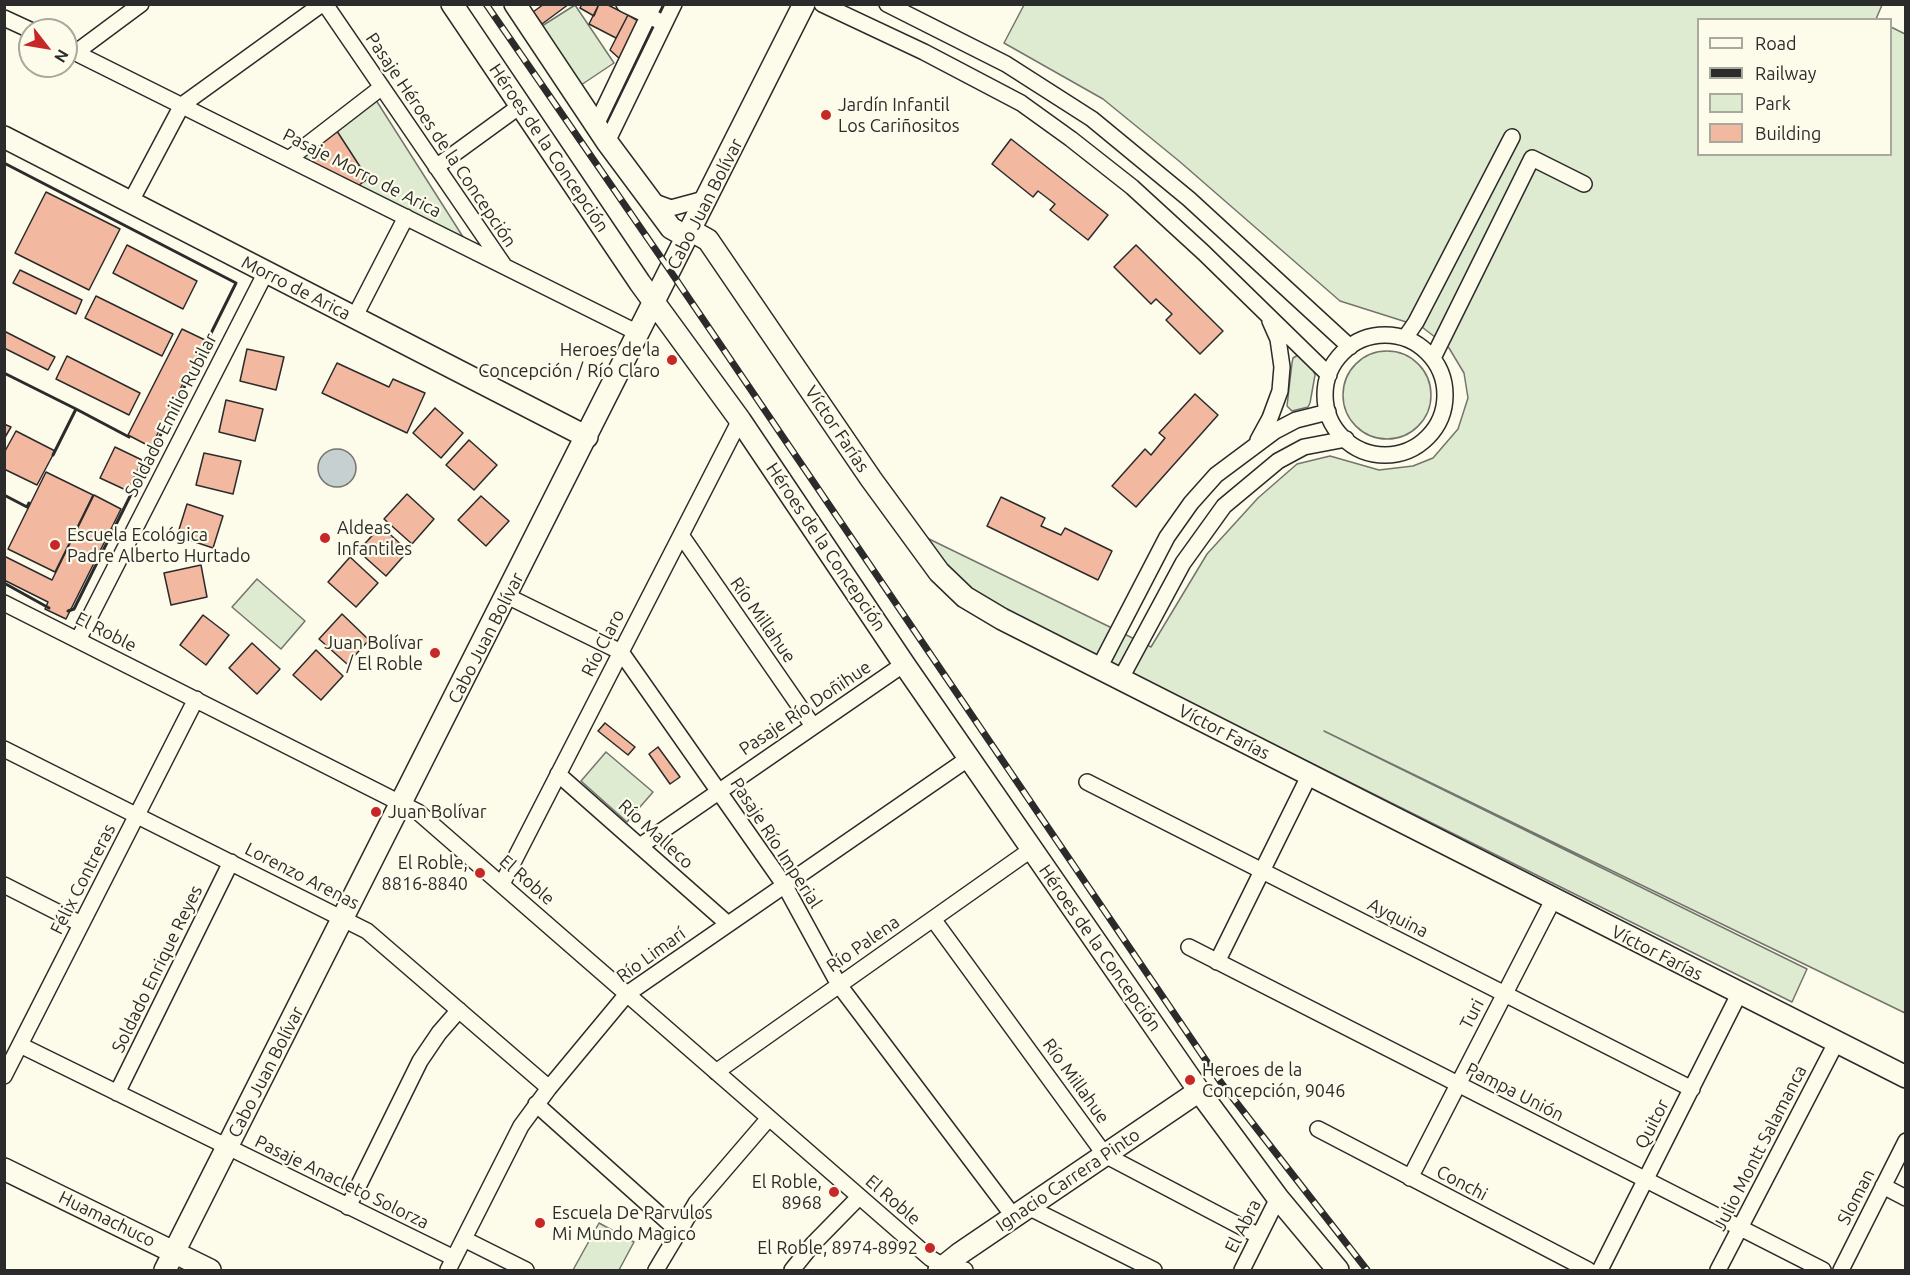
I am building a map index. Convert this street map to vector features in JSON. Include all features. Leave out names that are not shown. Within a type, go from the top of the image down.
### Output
[{"type":"street","points":[[78,45],[141,4]]},
{"type":"street","points":[[130,203],[182,105],[324,4]]},
{"type":"street","name":"Pasaje Héroes de la Concepción","points":[[324,4],[505,267]]},
{"type":"street","name":"Héroes de la Concepción","points":[[452,4],[1199,1091],[1278,1198],[1338,1270]]},
{"type":"street","points":[[515,4],[601,133],[649,200],[671,228],[686,232]]},
{"type":"street","points":[[624,4],[651,10],[664,24]]},
{"type":"street","points":[[601,133],[674,4]]},
{"type":"street","name":"Cabo Juan Bolívar","points":[[170,1262],[656,303],[686,232],[708,198],[804,4]]},
{"type":"street","points":[[822,4],[924,52],[1021,103],[1132,187],[1329,375]]},
{"type":"street","points":[[887,4],[1006,64],[1092,119],[1190,199],[1350,347]]},
{"type":"street","points":[[601,133],[651,10]]},
{"type":"street","points":[[4,18],[18,24]]},
{"type":"street","name":"Pasaje Morro de Arica","points":[[78,53],[640,334]]},
{"type":"street","points":[[290,158],[382,87]]},
{"type":"street","points":[[436,167],[520,106]]},
{"type":"street","name":"Morro de Arica","points":[[4,137],[587,437]]},
{"type":"street","points":[[1405,338],[1416,322],[1512,137]]},
{"type":"street","points":[[1432,358],[1532,158],[1584,184]]},
{"type":"street","points":[[649,200],[671,208],[708,198]]},
{"type":"street","points":[[354,318],[406,217]]},
{"type":"street","name":"Víctor Farías","points":[[686,232],[708,240],[871,479],[939,572],[965,597],[1002,619],[1120,680],[1905,1077]]},
{"type":"street","name":"Soldado Emilio Rubilar","points":[[78,640],[266,272]]},
{"type":"street","points":[[1256,444],[1270,418],[1281,383],[1282,367],[1278,339],[1268,315]]},
{"type":"street","points":[[1387,334],[1405,338],[1414,342],[1432,358],[1440,369],[1445,387],[1444,405],[1438,423],[1426,439],[1409,450],[1389,455],[1369,453],[1346,439],[1337,430],[1328,412],[1326,390],[1329,375],[1336,361],[1350,347],[1372,336],[1387,334]]},
{"type":"street","points":[[1099,668],[1167,537],[1191,503],[1216,475],[1256,444],[1296,420],[1328,412]]},
{"type":"street","name":"Río Claro","points":[[502,884],[740,420]]},
{"type":"street","points":[[1120,680],[1173,580],[1204,530],[1224,506],[1278,461],[1304,447],[1346,439]]},
{"type":"street","name":"Río Millahue","points":[[681,536],[813,726]]},
{"type":"street","points":[[1151,567],[1173,580]]},
{"type":"street","name":"Pasaje Río Imperial","points":[[507,596],[621,652],[785,886],[838,985],[1021,1212],[1154,1270]]},
{"type":"street","name":"El Roble","points":[[4,603],[402,803],[431,822],[941,1268],[965,1270]]},
{"type":"street","name":"Pasaje Río Doñihue","points":[[640,846],[904,664]]},
{"type":"street","name":"Félix Contreras","points":[[4,1076],[196,699]]},
{"type":"street","name":"Lorenzo Arenas","points":[[4,749],[367,931],[549,1088]]},
{"type":"street","name":"Río Limarí","points":[[451,1264],[521,1126],[536,1104],[627,994],[969,758]]},
{"type":"street","name":"Río Malleco","points":[[558,774],[728,924]]},
{"type":"street","points":[[1217,962],[1309,776]]},
{"type":"street","name":"Ayquina","points":[[1087,782],[1692,1089]]},
{"type":"street","name":"Río Palena","points":[[716,1071],[1032,849]]},
{"type":"street","name":"Soldado Enrique Reyes","points":[[117,1093],[231,862]]},
{"type":"street","points":[[4,885],[81,924]]},
{"type":"street","name":"Turi","points":[[1410,1178],[1552,900]]},
{"type":"street","name":"Río Millahue","points":[[933,919],[1105,1155],[1259,1236]]},
{"type":"street","name":"Pampa Unión","points":[[1189,947],[1823,1270]]},
{"type":"street","name":"Quitor","points":[[1600,1270],[1739,994]]},
{"type":"street","points":[[348,1207],[420,1061],[439,1033],[459,1010]]},
{"type":"street","name":"Julio Montt Salamanca","points":[[1718,1270],[1836,1043]]},
{"type":"street","name":"Pasaje Anacleto Solorza","points":[[20,1045],[348,1207],[451,1264]]},
{"type":"street","name":"Ignacio Carrera Pinto","points":[[941,1268],[1199,1091]]},
{"type":"street","points":[[536,1104],[678,1231]]},
{"type":"street","points":[[656,1270],[678,1231],[705,1191],[769,1118]]},
{"type":"street","name":"Conchi","points":[[1318,1129],[1588,1270]]},
{"type":"street","name":"Sloman","points":[[1841,1270],[1905,1141]]},
{"type":"street","name":"Huamachuco","points":[[4,1169],[170,1262],[210,1270]]},
{"type":"street","points":[[1882,1186],[1905,1198]]},
{"type":"street","points":[[792,1270],[859,1197]]},
{"type":"street","name":"El Abra","points":[[1242,1270],[1278,1198]]},
{"type":"street","points":[[464,1239],[526,1270]]},
{"type":"green space","points":[[575,5],[614,63],[581,85],[542,26]]},
{"type":"green space","points":[[1024,5],[1882,5],[1876,18],[1697,18],[1697,156],[1892,156],[1892,28],[1905,34],[1905,1013],[1324,731],[1807,969],[1792,1002],[985,601],[954,580],[925,537],[1151,647],[1207,554],[1258,498],[1297,464],[1330,456],[1379,470],[1413,466],[1433,458],[1458,429],[1468,398],[1464,373],[1449,348],[1422,327],[1340,301],[1179,161],[1103,99],[1004,43]]},
{"type":"green space","points":[[374,97],[465,240],[295,158]]},
{"type":"green space","points":[[1387,351],[1404,355],[1418,364],[1427,378],[1431,395],[1427,412],[1418,426],[1404,435],[1387,439],[1370,435],[1356,426],[1347,412],[1343,395],[1347,378],[1356,364],[1370,355]]},
{"type":"green space","points":[[1298,355],[1313,369],[1315,375],[1308,407],[1292,411],[1287,406],[1293,358]]},
{"type":"green space","points":[[257,579],[305,621],[281,649],[232,607]]},
{"type":"green space","points":[[606,752],[653,792],[627,822],[581,781]]},
{"type":"green space","points":[[599,1223],[634,1242],[619,1270],[573,1270]]},
{"type":"shaded area","points":[[337,449],[351,454],[356,468],[351,482],[337,487],[323,482],[318,468],[323,454]]},
{"type":"building","points":[[544,4],[569,4],[542,24],[533,12]]},
{"type":"building","points":[[582,4],[599,4],[594,16],[580,8]]},
{"type":"building","points":[[599,4],[606,4],[628,15],[616,38],[589,24]]},
{"type":"building","points":[[628,15],[640,22],[621,60],[610,50]]},
{"type":"building","points":[[335,128],[368,179],[353,189],[312,164],[328,133]]},
{"type":"building","points":[[1011,139],[1108,215],[1088,240],[1050,210],[1055,204],[1038,191],[1033,197],[992,164]]},
{"type":"building","points":[[46,192],[120,229],[89,290],[15,253]]},
{"type":"building","points":[[127,245],[197,281],[183,309],[113,273]]},
{"type":"building","points":[[1136,245],[1223,331],[1200,354],[1166,320],[1172,314],[1156,299],[1151,304],[1114,267]]},
{"type":"building","points":[[20,270],[82,300],[76,314],[13,283]]},
{"type":"building","points":[[96,296],[173,334],[162,356],[85,318]]},
{"type":"building","points":[[182,329],[205,340],[151,447],[128,435]]},
{"type":"building","points":[[4,331],[55,357],[48,370],[4,348]]},
{"type":"building","points":[[247,349],[284,357],[276,390],[240,381]]},
{"type":"building","points":[[67,356],[140,393],[129,415],[56,379]]},
{"type":"building","points":[[337,363],[389,387],[393,379],[425,393],[407,433],[322,393]]},
{"type":"building","points":[[1195,394],[1218,415],[1136,507],[1112,486],[1145,449],[1151,455],[1165,438],[1159,433]]},
{"type":"building","points":[[226,400],[263,409],[255,441],[219,432]]},
{"type":"building","points":[[435,408],[463,433],[441,458],[413,433]]},
{"type":"building","points":[[4,424],[11,427],[4,439]]},
{"type":"building","points":[[16,431],[55,451],[37,485],[4,469],[4,453]]},
{"type":"building","points":[[469,440],[497,465],[474,490],[446,465]]},
{"type":"building","points":[[115,447],[142,460],[128,491],[100,478]]},
{"type":"building","points":[[204,453],[241,461],[233,494],[196,485]]},
{"type":"building","points":[[46,472],[93,495],[55,572],[8,549]]},
{"type":"building","points":[[407,494],[434,519],[412,544],[384,519]]},
{"type":"building","points":[[94,495],[121,509],[66,619],[45,609],[48,602],[4,580],[4,556],[52,580]]},
{"type":"building","points":[[481,496],[509,521],[486,546],[458,520]]},
{"type":"building","points":[[1001,497],[1045,518],[1041,526],[1061,535],[1065,528],[1112,551],[1098,580],[987,526]]},
{"type":"building","points":[[187,504],[223,516],[213,548],[177,536]]},
{"type":"building","points":[[381,526],[408,551],[386,576],[358,551]]},
{"type":"building","points":[[350,557],[378,583],[356,607],[328,582]]},
{"type":"building","points":[[201,565],[207,597],[171,605],[164,573]]},
{"type":"building","points":[[342,614],[369,640],[347,664],[319,639]]},
{"type":"building","points":[[203,615],[229,635],[206,665],[180,645]]},
{"type":"building","points":[[252,643],[280,669],[257,694],[229,668]]},
{"type":"building","points":[[316,650],[343,676],[321,700],[293,675]]},
{"type":"building","points":[[605,723],[635,747],[628,755],[598,731]]},
{"type":"building","points":[[658,747],[680,777],[670,784],[649,754]]},
{"type":"railway","points":[[486,4],[671,272],[1222,1084],[1367,1270]]},
{"type":"wall","points":[[4,163],[236,283],[74,609],[68,611]]},
{"type":"wall","points":[[4,373],[76,409]]},
{"type":"wall","points":[[53,455],[76,409],[129,437]]},
{"type":"wall","points":[[4,495],[27,507],[29,503]]},
{"type":"wall","points":[[4,583],[49,608]]},
{"type":"place","name":"Jardín Infantil Los Cariñositos","points":[[826,115]]},
{"type":"place","name":"Heroes de la Concepción / Río Claro","points":[[672,360]]},
{"type":"place","name":"Aldeas Infantiles","points":[[325,538]]},
{"type":"place","name":"Escuela Ecológica Padre Alberto Hurtado","points":[[55,545]]},
{"type":"place","name":"Juan Bolívar / El Roble","points":[[435,653]]},
{"type":"place","name":"Juan Bolívar","points":[[376,812]]},
{"type":"place","name":"El Roble, 8816-8840","points":[[480,873]]},
{"type":"place","name":"Heroes de la Concepción, 9046","points":[[1190,1080]]},
{"type":"place","name":"El Roble, 8968","points":[[834,1192]]},
{"type":"place","name":"Escuela De Parvulos Mi Mundo Magico","points":[[540,1223]]},
{"type":"place","name":"El Roble, 8974-8992","points":[[930,1248]]}]
